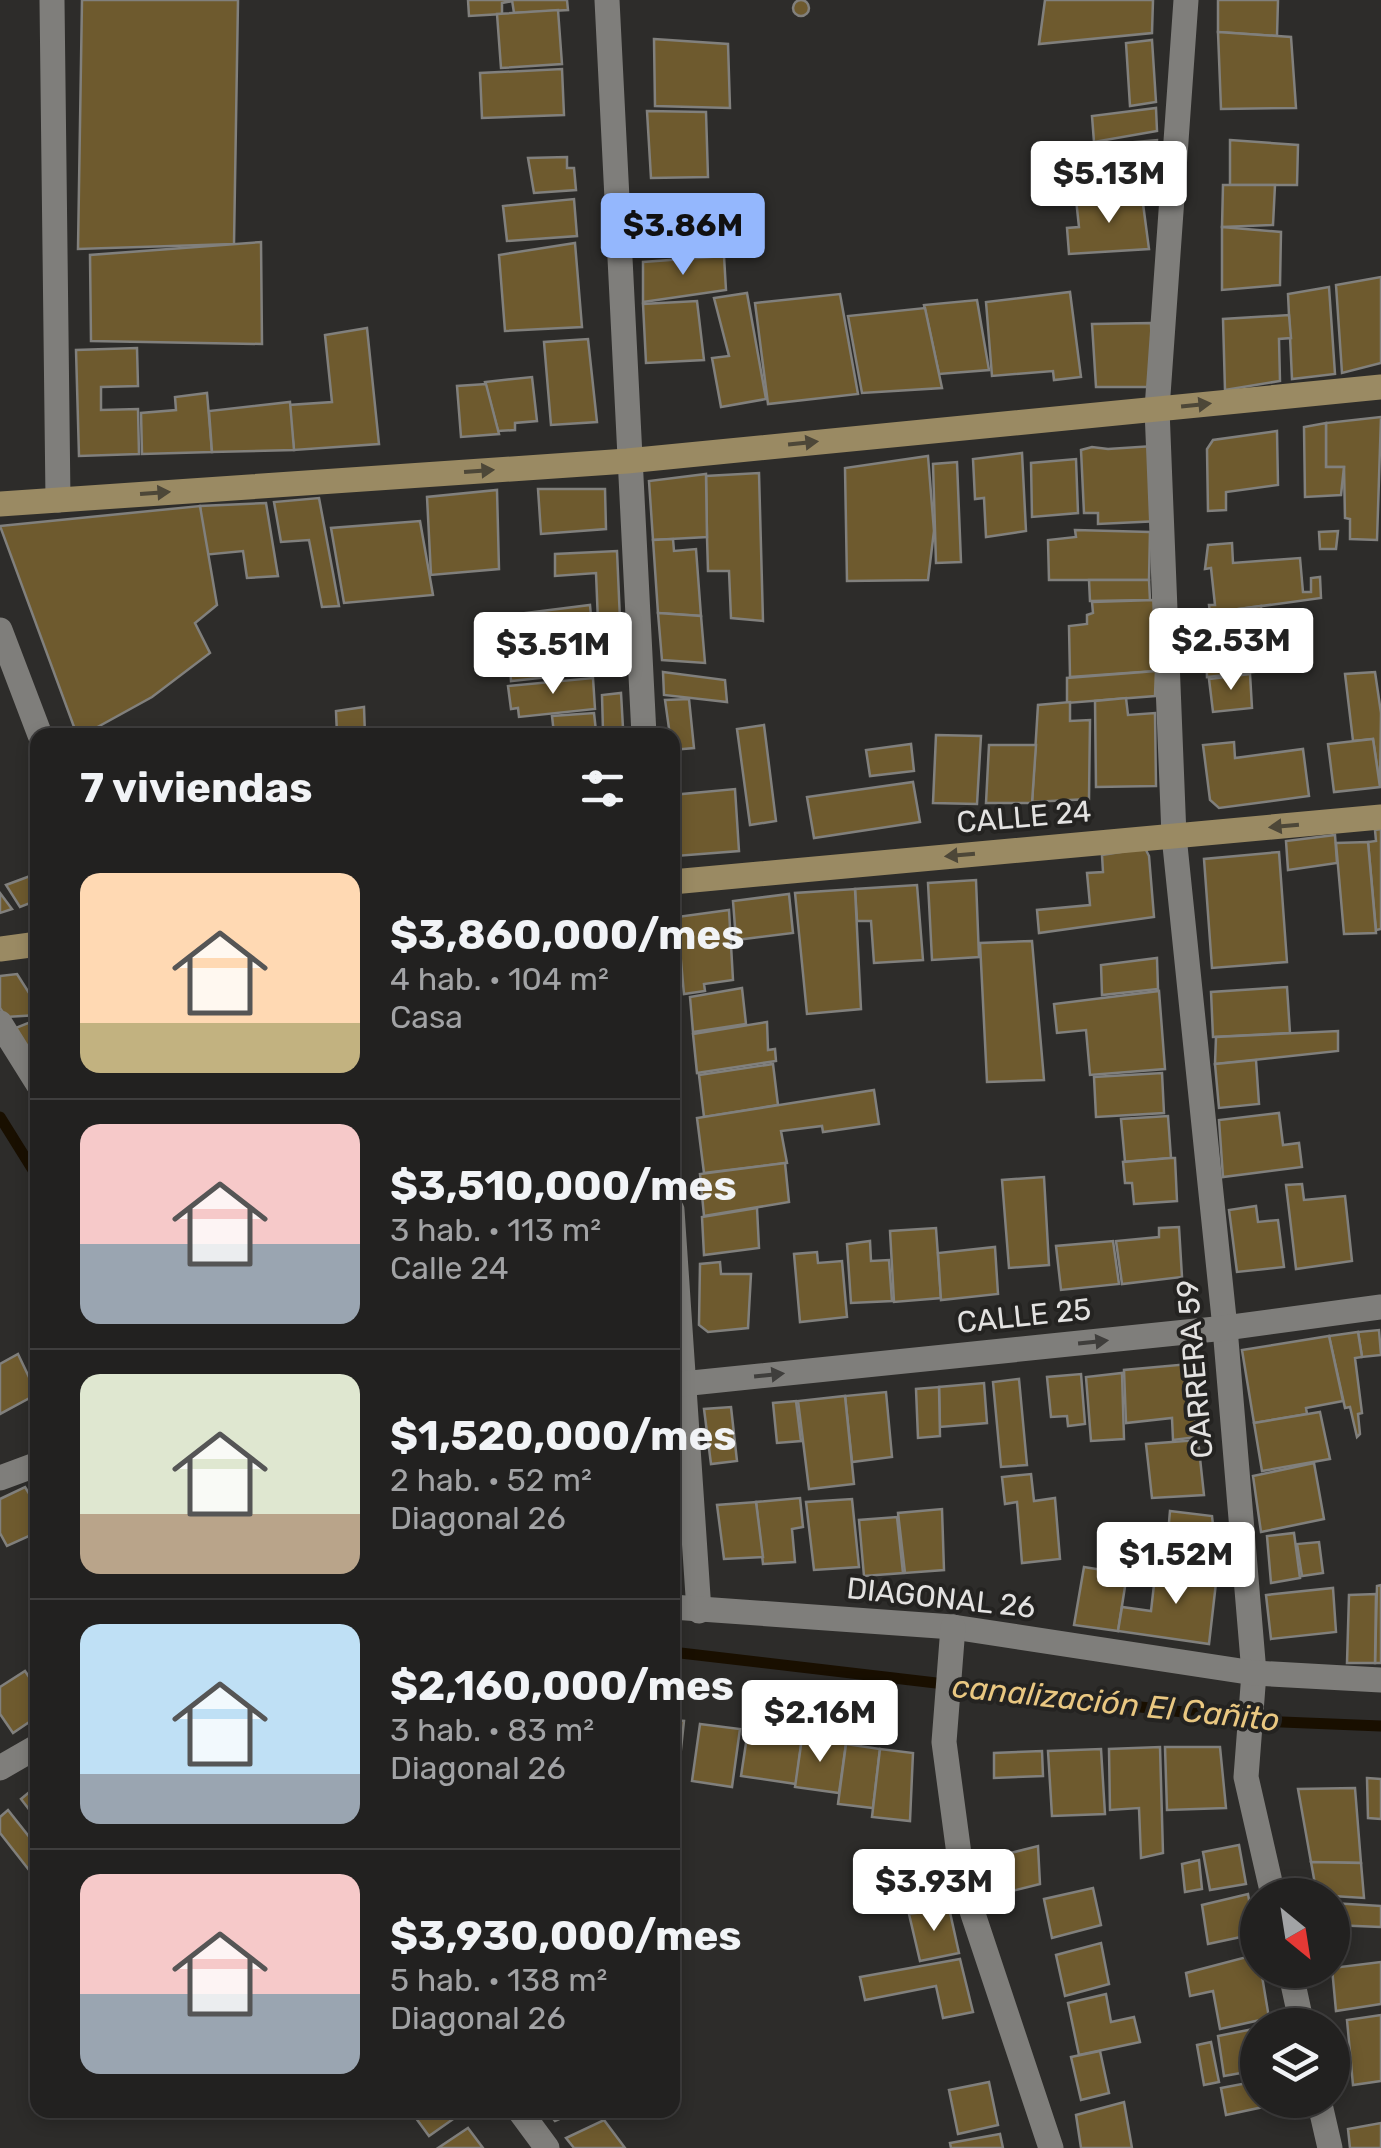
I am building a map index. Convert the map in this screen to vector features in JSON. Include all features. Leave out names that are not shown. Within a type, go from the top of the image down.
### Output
[{"type":"main road","points":[[0,504],[628,461],[1381,387]]},
{"type":"main road","name":"CALLE 24","points":[[680,881],[1381,817]]},
{"type":"main road","points":[[0,950],[30,945]]},
{"type":"street","points":[[52,0],[58,500]]},
{"type":"street","points":[[606,0],[644,728]]},
{"type":"street","name":"CARRERA 59","points":[[1186,0],[1157,409],[1174,836],[1225,1328],[1253,1679],[1246,1777],[1268,1878]]},
{"type":"street","points":[[0,630],[37,728]]},
{"type":"street","points":[[0,1022],[30,1071]]},
{"type":"street","name":"CALLE 25","points":[[680,1384],[1225,1328],[1381,1307]]},
{"type":"street","points":[[680,1406],[699,1610]]},
{"type":"street","points":[[0,1478],[30,1467]]},
{"type":"street","name":"DIAGONAL 26","points":[[680,1608],[952,1633],[1253,1679],[1381,1680]]},
{"type":"street","points":[[952,1633],[944,1742],[963,1884],[1050,2148]]},
{"type":"street","points":[[0,1768],[30,1751]]},
{"type":"street","points":[[525,2118],[547,2148]]},
{"type":"street","points":[[1323,2118],[1330,2148]]},
{"type":"building","points":[[82,0],[238,0],[234,244],[78,249]]},
{"type":"building","points":[[468,0],[513,1],[502,3],[502,14],[469,16]]},
{"type":"building","points":[[512,0],[567,0],[568,10],[514,13]]},
{"type":"building","points":[[801,0],[809,8],[801,16],[793,8]]},
{"type":"building","points":[[1045,0],[1153,0],[1152,33],[1039,44]]},
{"type":"building","points":[[1218,0],[1278,0],[1277,36],[1218,32]]},
{"type":"building","points":[[558,10],[562,64],[501,68],[497,14]]},
{"type":"building","points":[[1218,32],[1291,37],[1296,108],[1221,109]]},
{"type":"building","points":[[654,39],[728,44],[730,108],[655,106]]},
{"type":"building","points":[[1152,40],[1156,102],[1130,106],[1126,43]]},
{"type":"building","points":[[562,69],[564,115],[482,118],[480,73]]},
{"type":"building","points":[[1156,108],[1157,131],[1094,142],[1092,116]]},
{"type":"building","points":[[647,111],[706,112],[708,177],[651,178]]},
{"type":"building","points":[[1157,140],[1156,186],[1092,187],[1091,146]]},
{"type":"building","points":[[1230,140],[1298,145],[1297,185],[1230,185]]},
{"type":"building","points":[[567,157],[567,168],[574,168],[576,190],[534,193],[528,158]]},
{"type":"building","points":[[1223,185],[1275,185],[1273,225],[1222,227]]},
{"type":"building","points":[[1142,196],[1149,249],[1069,254],[1067,228],[1079,227],[1076,199]]},
{"type":"building","points":[[574,199],[577,236],[507,241],[503,206]]},
{"type":"building","points":[[683,200],[686,249],[643,253],[640,202]]},
{"type":"building","points":[[1222,227],[1281,232],[1280,285],[1222,290]]},
{"type":"building","points":[[261,242],[262,344],[91,341],[90,255]]},
{"type":"building","points":[[575,243],[582,327],[505,331],[499,255]]},
{"type":"building","points":[[724,256],[726,290],[643,302],[643,262]]},
{"type":"building","points":[[1381,277],[1381,363],[1342,373],[1336,285]]},
{"type":"building","points":[[1329,287],[1335,374],[1292,379],[1288,294]]},
{"type":"building","points":[[1070,292],[1081,377],[1054,380],[1053,371],[992,376],[986,302]]},
{"type":"building","points":[[747,293],[766,399],[721,407],[712,358],[729,356],[714,298]]},
{"type":"building","points":[[840,294],[858,394],[768,404],[755,303]]},
{"type":"building","points":[[977,300],[989,370],[939,374],[924,305]]},
{"type":"building","points":[[697,301],[704,360],[646,363],[643,304]]},
{"type":"building","points":[[925,308],[942,388],[862,393],[848,316]]},
{"type":"building","points":[[1289,315],[1291,338],[1279,339],[1280,381],[1225,390],[1223,319]]},
{"type":"building","points":[[1151,323],[1153,387],[1096,387],[1092,324]]},
{"type":"building","points":[[367,328],[379,444],[294,450],[289,405],[332,402],[325,335]]},
{"type":"building","points":[[588,339],[597,422],[551,425],[544,342]]},
{"type":"building","points":[[137,348],[138,386],[101,387],[101,410],[138,409],[139,454],[79,456],[76,350]]},
{"type":"building","points":[[532,377],[537,421],[515,423],[515,430],[498,431],[485,382]]},
{"type":"building","points":[[486,384],[499,434],[461,437],[457,386]]},
{"type":"building","points":[[207,393],[212,452],[142,454],[141,413],[176,410],[175,397]]},
{"type":"building","points":[[290,402],[294,450],[212,452],[209,411]]},
{"type":"building","points":[[1381,417],[1377,540],[1350,539],[1350,519],[1345,518],[1344,467],[1326,467],[1326,423]]},
{"type":"building","points":[[1326,423],[1326,467],[1344,467],[1341,495],[1305,497],[1304,427]]},
{"type":"building","points":[[1277,431],[1278,485],[1226,492],[1226,510],[1208,511],[1207,449],[1213,440]]},
{"type":"building","points":[[1153,446],[1160,521],[1098,524],[1098,513],[1084,513],[1081,450]]},
{"type":"building","points":[[1022,453],[1026,531],[986,537],[984,498],[975,499],[973,459]]},
{"type":"building","points":[[928,456],[934,531],[928,580],[847,581],[845,468]]},
{"type":"building","points":[[1076,459],[1078,513],[1032,517],[1031,463]]},
{"type":"building","points":[[957,462],[961,562],[936,563],[933,464]]},
{"type":"building","points":[[759,473],[763,621],[731,618],[729,571],[708,571],[707,537],[706,476]]},
{"type":"building","points":[[706,474],[707,537],[653,540],[649,481]]},
{"type":"building","points":[[538,489],[605,489],[606,529],[541,534]]},
{"type":"building","points":[[497,490],[499,569],[431,575],[427,497]]},
{"type":"building","points":[[319,498],[339,606],[322,607],[309,540],[281,542],[274,502]]},
{"type":"building","points":[[266,503],[278,576],[247,578],[243,551],[203,555],[200,506]]},
{"type":"building","points":[[200,506],[217,605],[195,623],[210,653],[152,697],[96,728],[74,728],[0,526]]},
{"type":"building","points":[[420,521],[433,595],[344,603],[331,528]]},
{"type":"building","points":[[1075,530],[1150,532],[1149,580],[1049,580],[1048,540],[1076,537]]},
{"type":"building","points":[[1338,531],[1336,549],[1320,549],[1319,532]]},
{"type":"building","points":[[673,539],[674,551],[696,549],[701,616],[658,613],[653,540]]},
{"type":"building","points":[[1232,543],[1233,563],[1300,558],[1303,592],[1311,592],[1311,578],[1320,577],[1321,598],[1210,613],[1209,605],[1215,605],[1211,568],[1205,569],[1208,545]]},
{"type":"building","points":[[617,551],[620,620],[598,622],[596,573],[555,576],[555,554]]},
{"type":"building","points":[[1089,580],[1149,580],[1150,600],[1090,601]]},
{"type":"building","points":[[1154,600],[1156,671],[1070,677],[1069,626],[1087,624],[1087,615],[1093,613],[1092,602]]},
{"type":"building","points":[[590,605],[593,639],[504,650],[501,616]]},
{"type":"building","points":[[1261,606],[1262,637],[1202,643],[1201,614]]},
{"type":"building","points":[[658,613],[701,616],[705,663],[662,660]]},
{"type":"building","points":[[1289,635],[1290,668],[1207,677],[1206,645]]},
{"type":"building","points":[[593,644],[595,672],[511,681],[509,653]]},
{"type":"building","points":[[1156,671],[1155,696],[1067,703],[1067,678]]},
{"type":"building","points":[[663,672],[725,680],[727,702],[664,695]]},
{"type":"building","points":[[1375,672],[1381,713],[1380,787],[1373,739],[1353,741],[1345,674]]},
{"type":"building","points":[[1250,674],[1252,708],[1213,712],[1209,679]]},
{"type":"building","points":[[593,678],[595,709],[519,717],[518,708],[511,709],[508,686]]},
{"type":"building","points":[[621,693],[623,728],[603,728],[602,695]]},
{"type":"building","points":[[1126,698],[1128,715],[1155,713],[1156,786],[1096,787],[1095,701]]},
{"type":"building","points":[[689,699],[694,748],[680,749],[680,728],[669,728],[665,700]]},
{"type":"building","points":[[1070,702],[1070,721],[1090,720],[1089,799],[1032,802],[1038,705]]},
{"type":"building","points":[[364,707],[365,728],[337,728],[336,711]]},
{"type":"building","points":[[594,713],[596,728],[553,728],[552,716]]},
{"type":"building","points":[[764,725],[776,821],[750,825],[737,729]]},
{"type":"building","points":[[936,735],[981,736],[977,804],[933,803]]},
{"type":"building","points":[[1373,739],[1380,787],[1334,792],[1328,744]]},
{"type":"building","points":[[1234,742],[1235,758],[1303,749],[1309,796],[1219,808],[1210,800],[1203,745]]},
{"type":"building","points":[[911,744],[914,771],[870,776],[866,750]]},
{"type":"building","points":[[989,745],[1036,745],[1032,803],[986,803]]},
{"type":"building","points":[[913,782],[920,822],[814,838],[807,797]]},
{"type":"building","points":[[735,789],[739,851],[680,856],[680,794]]},
{"type":"building","points":[[1381,829],[1381,929],[1376,930],[1368,842],[1376,841],[1375,830]]},
{"type":"building","points":[[1335,835],[1337,863],[1288,870],[1286,841]]},
{"type":"building","points":[[1368,842],[1376,933],[1344,934],[1336,843]]},
{"type":"building","points":[[1145,848],[1154,917],[1039,933],[1037,910],[1090,905],[1087,873],[1103,872],[1102,855]]},
{"type":"building","points":[[1279,852],[1287,962],[1212,968],[1204,859]]},
{"type":"building","points":[[30,876],[30,903],[20,907],[6,885]]},
{"type":"building","points":[[976,880],[979,957],[932,960],[928,883]]},
{"type":"building","points":[[917,885],[923,960],[874,963],[871,921],[857,921],[855,889]]},
{"type":"building","points":[[855,889],[861,1009],[807,1014],[795,893]]},
{"type":"building","points":[[0,893],[12,909],[0,913]]},
{"type":"building","points":[[789,894],[793,933],[736,940],[733,901]]},
{"type":"building","points":[[729,910],[733,980],[704,984],[705,991],[684,994],[680,917]]},
{"type":"building","points":[[1032,941],[1044,1080],[987,1082],[980,943]]},
{"type":"building","points":[[1157,958],[1158,989],[1102,995],[1101,965]]},
{"type":"building","points":[[17,974],[30,994],[30,1016],[6,1017],[0,1008],[0,976]]},
{"type":"building","points":[[1287,987],[1290,1033],[1213,1037],[1211,992]]},
{"type":"building","points":[[742,988],[746,1024],[693,1032],[690,997]]},
{"type":"building","points":[[1159,991],[1165,1069],[1090,1075],[1086,1030],[1057,1033],[1054,1004]]},
{"type":"building","points":[[30,1022],[30,1053],[13,1029]]},
{"type":"building","points":[[767,1022],[768,1050],[775,1049],[776,1061],[697,1073],[693,1034]]},
{"type":"building","points":[[1338,1031],[1338,1051],[1215,1064],[1216,1037]]},
{"type":"building","points":[[1256,1060],[1259,1104],[1219,1108],[1215,1064]]},
{"type":"building","points":[[773,1064],[778,1105],[704,1117],[699,1075]]},
{"type":"building","points":[[1162,1073],[1164,1113],[1096,1117],[1094,1077]]},
{"type":"building","points":[[874,1090],[879,1124],[823,1132],[822,1126],[781,1131],[787,1163],[704,1173],[697,1118]]},
{"type":"building","points":[[1279,1113],[1283,1145],[1299,1143],[1302,1167],[1223,1177],[1219,1120]]},
{"type":"building","points":[[1168,1116],[1171,1158],[1125,1162],[1121,1119]]},
{"type":"building","points":[[1175,1158],[1177,1201],[1134,1204],[1132,1183],[1125,1183],[1123,1162]]},
{"type":"building","points":[[785,1163],[789,1202],[704,1216],[700,1174]]},
{"type":"building","points":[[1044,1177],[1049,1265],[1009,1268],[1002,1180]]},
{"type":"building","points":[[1302,1184],[1304,1200],[1345,1196],[1352,1261],[1296,1269],[1286,1185]]},
{"type":"building","points":[[1256,1206],[1258,1222],[1278,1220],[1284,1267],[1237,1272],[1229,1210]]},
{"type":"building","points":[[757,1208],[759,1248],[704,1255],[702,1217]]},
{"type":"building","points":[[1179,1227],[1182,1277],[1122,1284],[1116,1241],[1159,1237],[1159,1228]]},
{"type":"building","points":[[936,1228],[941,1298],[894,1302],[890,1231]]},
{"type":"building","points":[[870,1241],[871,1261],[889,1260],[892,1301],[851,1303],[847,1244]]},
{"type":"building","points":[[1113,1241],[1119,1284],[1061,1290],[1056,1246]]},
{"type":"building","points":[[995,1247],[998,1294],[941,1300],[938,1253]]},
{"type":"building","points":[[817,1252],[818,1263],[842,1261],[847,1317],[800,1322],[794,1254]]},
{"type":"building","points":[[720,1262],[721,1274],[751,1274],[748,1328],[708,1332],[699,1325],[700,1264]]},
{"type":"building","points":[[1379,1330],[1381,1355],[1362,1357],[1358,1332]]},
{"type":"building","points":[[1358,1332],[1362,1357],[1355,1358],[1362,1413],[1358,1414],[1357,1437],[1350,1407],[1345,1408],[1329,1336]]},
{"type":"building","points":[[1329,1336],[1343,1401],[1306,1408],[1307,1414],[1254,1423],[1242,1350]]},
{"type":"building","points":[[18,1354],[30,1379],[30,1398],[0,1414],[0,1364]]},
{"type":"building","points":[[1189,1364],[1197,1437],[1173,1440],[1172,1418],[1126,1423],[1124,1370]]},
{"type":"building","points":[[1122,1373],[1124,1439],[1091,1441],[1086,1377]]},
{"type":"building","points":[[1081,1374],[1085,1424],[1068,1426],[1067,1416],[1051,1417],[1047,1377]]},
{"type":"building","points":[[1019,1379],[1027,1465],[1001,1467],[993,1382]]},
{"type":"building","points":[[984,1383],[987,1423],[940,1427],[939,1387]]},
{"type":"building","points":[[939,1387],[940,1436],[918,1438],[916,1389]]},
{"type":"building","points":[[886,1392],[892,1457],[852,1462],[845,1396]]},
{"type":"building","points":[[845,1396],[854,1484],[809,1489],[798,1401]]},
{"type":"building","points":[[796,1401],[801,1441],[777,1443],[773,1403]]},
{"type":"building","points":[[731,1407],[737,1461],[711,1464],[704,1409]]},
{"type":"building","points":[[1320,1412],[1330,1459],[1262,1471],[1254,1423]]},
{"type":"building","points":[[1198,1440],[1204,1495],[1152,1498],[1146,1444]]},
{"type":"building","points":[[1314,1463],[1324,1519],[1261,1532],[1253,1476]]},
{"type":"building","points":[[1031,1474],[1034,1501],[1055,1498],[1060,1559],[1022,1563],[1017,1502],[1005,1504],[1002,1477]]},
{"type":"building","points":[[25,1487],[30,1495],[30,1536],[7,1546],[0,1533],[0,1499]]},
{"type":"building","points":[[800,1498],[803,1527],[792,1529],[795,1562],[763,1564],[756,1502]]},
{"type":"building","points":[[852,1499],[859,1567],[814,1570],[806,1502]]},
{"type":"building","points":[[756,1502],[763,1557],[724,1559],[717,1505]]},
{"type":"building","points":[[942,1509],[944,1570],[905,1573],[898,1513]]},
{"type":"building","points":[[1170,1511],[1212,1516],[1217,1561],[1154,1552],[1154,1533],[1168,1534]]},
{"type":"building","points":[[897,1517],[903,1573],[864,1576],[859,1520]]},
{"type":"building","points":[[1294,1533],[1300,1578],[1271,1583],[1267,1536]]},
{"type":"building","points":[[1319,1542],[1323,1573],[1302,1576],[1297,1544]]},
{"type":"building","points":[[1084,1567],[1127,1574],[1118,1631],[1074,1625]]},
{"type":"building","points":[[1156,1567],[1217,1574],[1209,1644],[1118,1631],[1122,1607],[1151,1611]]},
{"type":"building","points":[[1381,1585],[1381,1663],[1375,1663],[1377,1586]]},
{"type":"building","points":[[1333,1588],[1336,1632],[1271,1639],[1266,1595]]},
{"type":"building","points":[[1376,1594],[1375,1663],[1347,1663],[1349,1595]]},
{"type":"building","points":[[25,1671],[30,1678],[30,1721],[13,1733],[0,1714],[0,1687]]},
{"type":"building","points":[[680,1721],[684,1721],[680,1758]]},
{"type":"building","points":[[700,1724],[740,1729],[732,1787],[692,1781]]},
{"type":"building","points":[[748,1730],[802,1738],[796,1784],[741,1776]]},
{"type":"building","points":[[802,1738],[846,1744],[839,1793],[795,1787]]},
{"type":"building","points":[[846,1744],[880,1749],[873,1808],[838,1804]]},
{"type":"building","points":[[1160,1747],[1163,1853],[1141,1858],[1139,1808],[1110,1810],[1109,1749]]},
{"type":"building","points":[[1165,1747],[1220,1747],[1226,1808],[1167,1810]]},
{"type":"building","points":[[880,1749],[913,1753],[910,1821],[872,1817]]},
{"type":"building","points":[[1101,1749],[1105,1814],[1052,1816],[1048,1751]]},
{"type":"building","points":[[1042,1751],[1043,1776],[994,1778],[994,1753]]},
{"type":"building","points":[[1367,1778],[1381,1779],[1381,1819],[1368,1818]]},
{"type":"building","points":[[1355,1788],[1361,1863],[1311,1862],[1298,1789]]},
{"type":"building","points":[[30,1792],[30,1811],[21,1799]]},
{"type":"building","points":[[8,1810],[30,1838],[29,1870],[0,1833],[0,1817]]},
{"type":"building","points":[[1239,1845],[1245,1878],[1240,1878],[1240,1885],[1210,1890],[1203,1852]]},
{"type":"building","points":[[1038,1846],[1040,1884],[988,1897],[987,1859]]},
{"type":"building","points":[[1199,1860],[1202,1889],[1185,1892],[1182,1864]]},
{"type":"building","points":[[1311,1862],[1361,1863],[1364,1898],[1350,1897],[1350,1878],[1314,1878]]},
{"type":"building","points":[[1093,1888],[1101,1925],[1052,1938],[1044,1899]]},
{"type":"building","points":[[1240,1896],[1240,1937],[1208,1944],[1202,1905]]},
{"type":"building","points":[[1350,1904],[1381,1906],[1381,1927],[1350,1926]]},
{"type":"building","points":[[949,1908],[959,1953],[920,1961],[909,1914]]},
{"type":"building","points":[[1101,1943],[1109,1984],[1065,1996],[1056,1955]]},
{"type":"building","points":[[960,1959],[973,2012],[943,2018],[936,1986],[865,2000],[860,1977]]},
{"type":"building","points":[[1240,1959],[1240,1988],[1264,1988],[1267,2008],[1240,2008],[1240,2025],[1220,2029],[1213,1991],[1190,1996],[1186,1973]]},
{"type":"building","points":[[1381,1962],[1381,2004],[1336,2008],[1334,1988],[1350,1988],[1350,1966]]},
{"type":"building","points":[[1106,1994],[1111,2022],[1134,2017],[1140,2042],[1079,2055],[1068,2003]]},
{"type":"building","points":[[1381,2015],[1381,2081],[1353,2085],[1350,2020]]},
{"type":"building","points":[[1240,2032],[1240,2073],[1224,2076],[1218,2036]]},
{"type":"building","points":[[1211,2042],[1219,2082],[1204,2085],[1197,2045]]},
{"type":"building","points":[[1100,2051],[1109,2093],[1081,2100],[1071,2057]]},
{"type":"building","points":[[989,2082],[998,2125],[958,2134],[949,2090]]},
{"type":"building","points":[[1240,2084],[1240,2112],[1226,2115],[1221,2088]]},
{"type":"building","points":[[1124,2102],[1132,2148],[1081,2148],[1076,2115]]},
{"type":"building","points":[[416,2118],[455,2118],[429,2136]]},
{"type":"building","points":[[604,2120],[625,2148],[574,2148],[566,2138]]},
{"type":"building","points":[[1381,2123],[1381,2148],[1350,2148],[1348,2129]]},
{"type":"building","points":[[468,2128],[483,2148],[438,2148]]},
{"type":"building","points":[[1000,2134],[1003,2148],[951,2148],[950,2143]]},
{"type":"waterway","name":"canalización El Cañito","points":[[0,1117],[30,1165]]},
{"type":"waterway","name":"canalización El Cañito","points":[[680,1653],[1260,1721],[1381,1726]]}]
